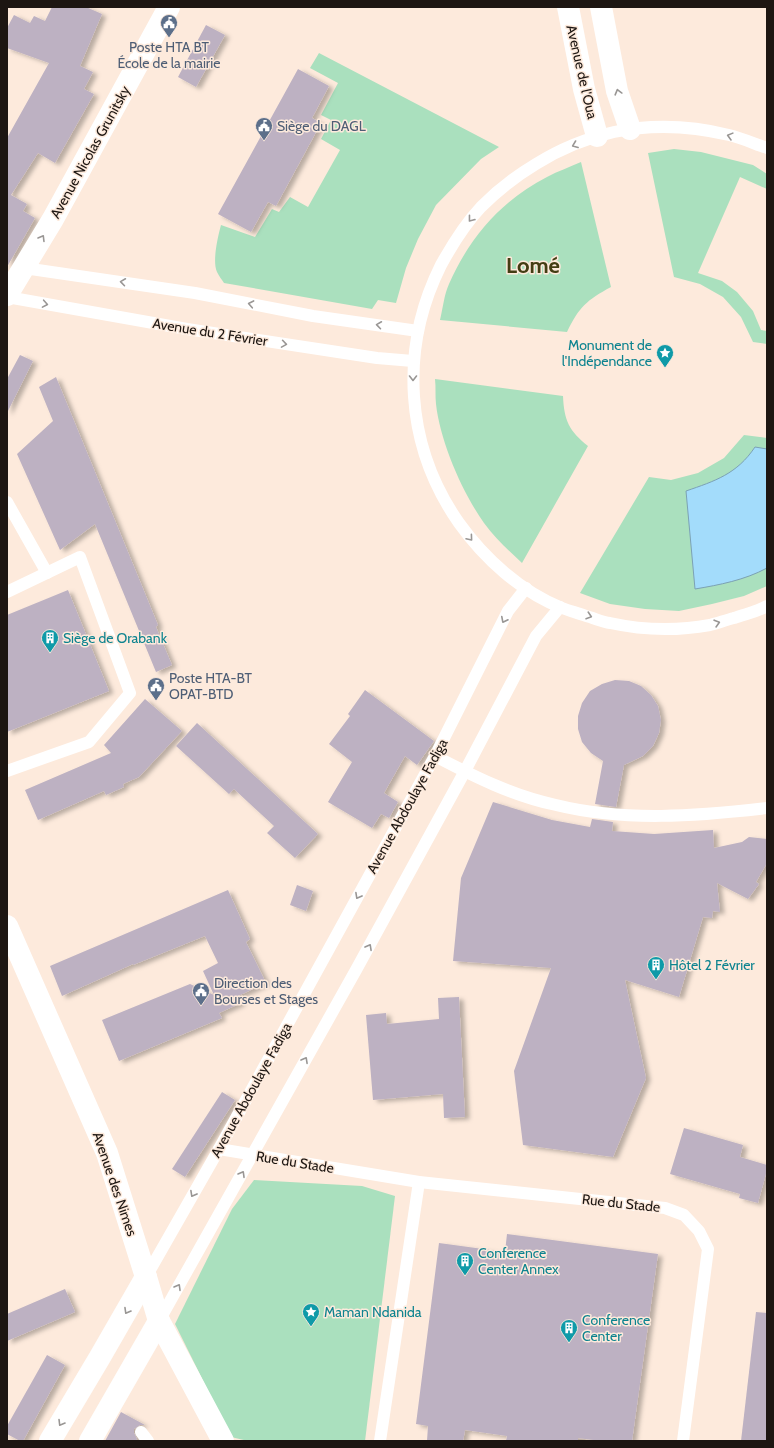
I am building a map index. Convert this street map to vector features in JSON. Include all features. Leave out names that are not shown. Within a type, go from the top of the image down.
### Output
[{"type":"street","name":"Avenue Nicolas Grunitsky","points":[[7,296],[53,220],[169,7]]},
{"type":"street","name":"Avenue de l'Oua","points":[[568,7],[584,89],[597,136]]},
{"type":"street","points":[[601,7],[617,91],[630,129]]},
{"type":"street","name":"Avenue des Nimes","points":[[7,926],[107,1153],[159,1321],[223,1441]]},
{"type":"street","name":"Avenue Abdoulaye Fadiga","points":[[50,1441],[100,1358],[146,1277]]},
{"type":"street","points":[[90,1441],[112,1414],[129,1372],[159,1321]]},
{"type":"street","points":[[100,1358],[129,1372]]},
{"type":"lane","points":[[767,148],[731,135],[681,127],[630,129],[597,136],[554,153],[514,177],[480,208],[452,245],[431,286],[418,331],[414,361],[414,399],[420,436],[431,472],[444,500],[469,538],[496,565],[526,588],[560,607],[609,623],[659,629],[710,625],[759,610],[767,606]]},
{"type":"lane","points":[[24,268],[195,293],[313,316],[418,331]]},
{"type":"lane","name":"Avenue du 2 Février","points":[[7,296],[187,329],[377,358],[414,361]]},
{"type":"lane","points":[[7,502],[47,574]]},
{"type":"lane","points":[[7,592],[80,557],[130,693],[89,742],[7,771]]},
{"type":"lane","name":"Avenue Abdoulaye Fadiga","points":[[146,1277],[435,756],[508,611],[526,588]]},
{"type":"lane","points":[[159,1321],[465,771],[536,636],[560,607]]},
{"type":"lane","points":[[435,756],[465,771],[524,796],[556,806],[600,812],[659,817],[710,815],[767,808]]},
{"type":"lane","name":"Rue du Stade","points":[[218,1149],[419,1182],[665,1208],[684,1215],[698,1231],[708,1249],[683,1441]]},
{"type":"lane","points":[[380,1441],[419,1182]]},
{"type":"green space","points":[[319,53],[499,147],[481,159],[436,205],[418,239],[406,268],[396,303],[378,300],[372,309],[224,283],[217,272],[215,255],[221,225],[255,237],[272,209],[279,212],[290,197],[308,207],[340,150],[321,139],[331,120],[321,115],[338,83],[310,68]]},
{"type":"green space","points":[[674,149],[701,152],[753,165],[767,174],[767,189],[740,177],[698,273],[722,281],[737,292],[753,311],[761,330],[767,331],[767,344],[753,342],[741,317],[723,297],[700,284],[674,277],[648,153]]},
{"type":"green space","points":[[581,162],[611,287],[584,305],[567,332],[440,320],[447,288],[457,267],[466,251],[489,222],[501,209],[531,186],[551,175]]},
{"type":"green space","points":[[435,379],[563,396],[566,418],[572,430],[588,446],[522,563],[497,539],[484,523],[460,481],[447,450],[438,418]]},
{"type":"green space","points":[[744,435],[767,438],[767,586],[744,596],[679,611],[645,609],[610,604],[580,593],[649,477],[671,480],[698,473],[724,458]]},
{"type":"green space","points":[[254,1180],[362,1186],[395,1196],[365,1441],[248,1441],[231,1437],[175,1324],[232,1209]]},
{"type":"water","points":[[755,447],[767,449],[767,568],[741,579],[695,589],[686,491],[716,480],[733,470],[741,464]]},
{"type":"building","points":[[52,7],[86,7],[102,14],[80,66],[93,72],[84,89],[94,94],[55,163],[38,153],[11,195],[27,204],[23,211],[35,218],[7,267],[7,138],[49,63],[7,48],[7,28],[14,15],[30,23],[34,16],[45,21]]},
{"type":"building","points":[[206,25],[225,35],[196,87],[178,77]]},
{"type":"building","points":[[298,69],[329,86],[312,118],[321,123],[276,206],[268,202],[251,232],[218,214]]},
{"type":"building","points":[[20,355],[33,361],[7,413],[7,379]]},
{"type":"building","points":[[56,377],[158,625],[156,627],[172,665],[156,672],[95,524],[60,550],[17,454],[53,421],[39,387]]},
{"type":"building","name":"Siège de Orabank","points":[[68,590],[109,691],[7,732],[7,615]]},
{"type":"building","points":[[615,680],[629,681],[641,686],[651,695],[658,706],[661,720],[659,733],[653,746],[643,756],[624,765],[616,807],[595,804],[603,761],[591,753],[582,742],[578,729],[578,716],[582,703],[590,691],[602,684]]},
{"type":"building","points":[[365,690],[434,741],[417,765],[405,756],[384,793],[398,802],[389,818],[381,814],[372,828],[328,802],[352,762],[329,744],[350,716],[348,714]]},
{"type":"building","points":[[145,699],[182,731],[139,777],[123,784],[124,787],[106,795],[104,791],[38,820],[25,790],[111,753],[104,745]]},
{"type":"building","points":[[197,723],[318,834],[295,858],[267,833],[274,826],[234,789],[229,794],[176,746]]},
{"type":"building","name":"Hôtel 2 Février","points":[[493,802],[552,820],[590,827],[592,819],[613,822],[612,831],[654,834],[713,830],[714,848],[742,842],[749,837],[767,839],[767,863],[756,882],[759,884],[748,899],[717,883],[720,912],[713,911],[712,918],[703,917],[679,997],[625,980],[646,1078],[613,1157],[523,1145],[514,1071],[551,968],[453,961],[461,878]]},
{"type":"building","points":[[297,885],[313,891],[306,911],[290,905]]},
{"type":"building","points":[[228,890],[250,939],[246,942],[266,983],[238,996],[241,1003],[219,1013],[222,1018],[119,1061],[102,1020],[190,984],[214,995],[203,971],[218,963],[205,936],[133,964],[62,996],[50,966]]},
{"type":"building","points":[[459,997],[465,1117],[444,1118],[443,1094],[373,1100],[366,1015],[386,1013],[387,1024],[439,1019],[438,998]]},
{"type":"building","points":[[222,1092],[235,1100],[185,1177],[172,1169]]},
{"type":"building","points":[[684,1128],[743,1145],[740,1157],[767,1165],[758,1203],[739,1198],[740,1194],[670,1174]]},
{"type":"building","name":"Conference Center","points":[[507,1234],[658,1254],[632,1441],[601,1441],[578,1438],[578,1441],[506,1441],[507,1436],[465,1430],[463,1441],[427,1441],[428,1426],[416,1424],[439,1243],[505,1252]]},
{"type":"building","points":[[65,1289],[75,1312],[7,1341],[7,1314]]},
{"type":"building","points":[[756,1312],[767,1313],[767,1441],[741,1441]]},
{"type":"building","points":[[47,1355],[65,1365],[23,1441],[20,1441],[7,1434],[7,1426]]},
{"type":"building","points":[[121,1412],[145,1425],[140,1425],[134,1429],[137,1439],[136,1441],[105,1441]]},
{"type":"place","name":"Poste HTA BT École de la mairie","points":[[169,38]]},
{"type":"place","name":"Siège du DAGL","points":[[264,141]]},
{"type":"place","name":"Monument de l'Indépendance","points":[[665,368]]},
{"type":"place","name":"Siège de Orabank","points":[[50,653]]},
{"type":"place","name":"Poste HTA-BT OPAT-BTD","points":[[156,701]]},
{"type":"place","name":"Hôtel 2 Février","points":[[656,980]]},
{"type":"place","name":"Direction des Bourses et Stages","points":[[201,1006]]},
{"type":"place","name":"Conference Center Annex","points":[[465,1276]]},
{"type":"place","name":"Maman Ndanida","points":[[311,1327]]},
{"type":"place","name":"Conference Center","points":[[569,1343]]},
{"type":"district","name":"Lomé","points":[[533,265]]}]
